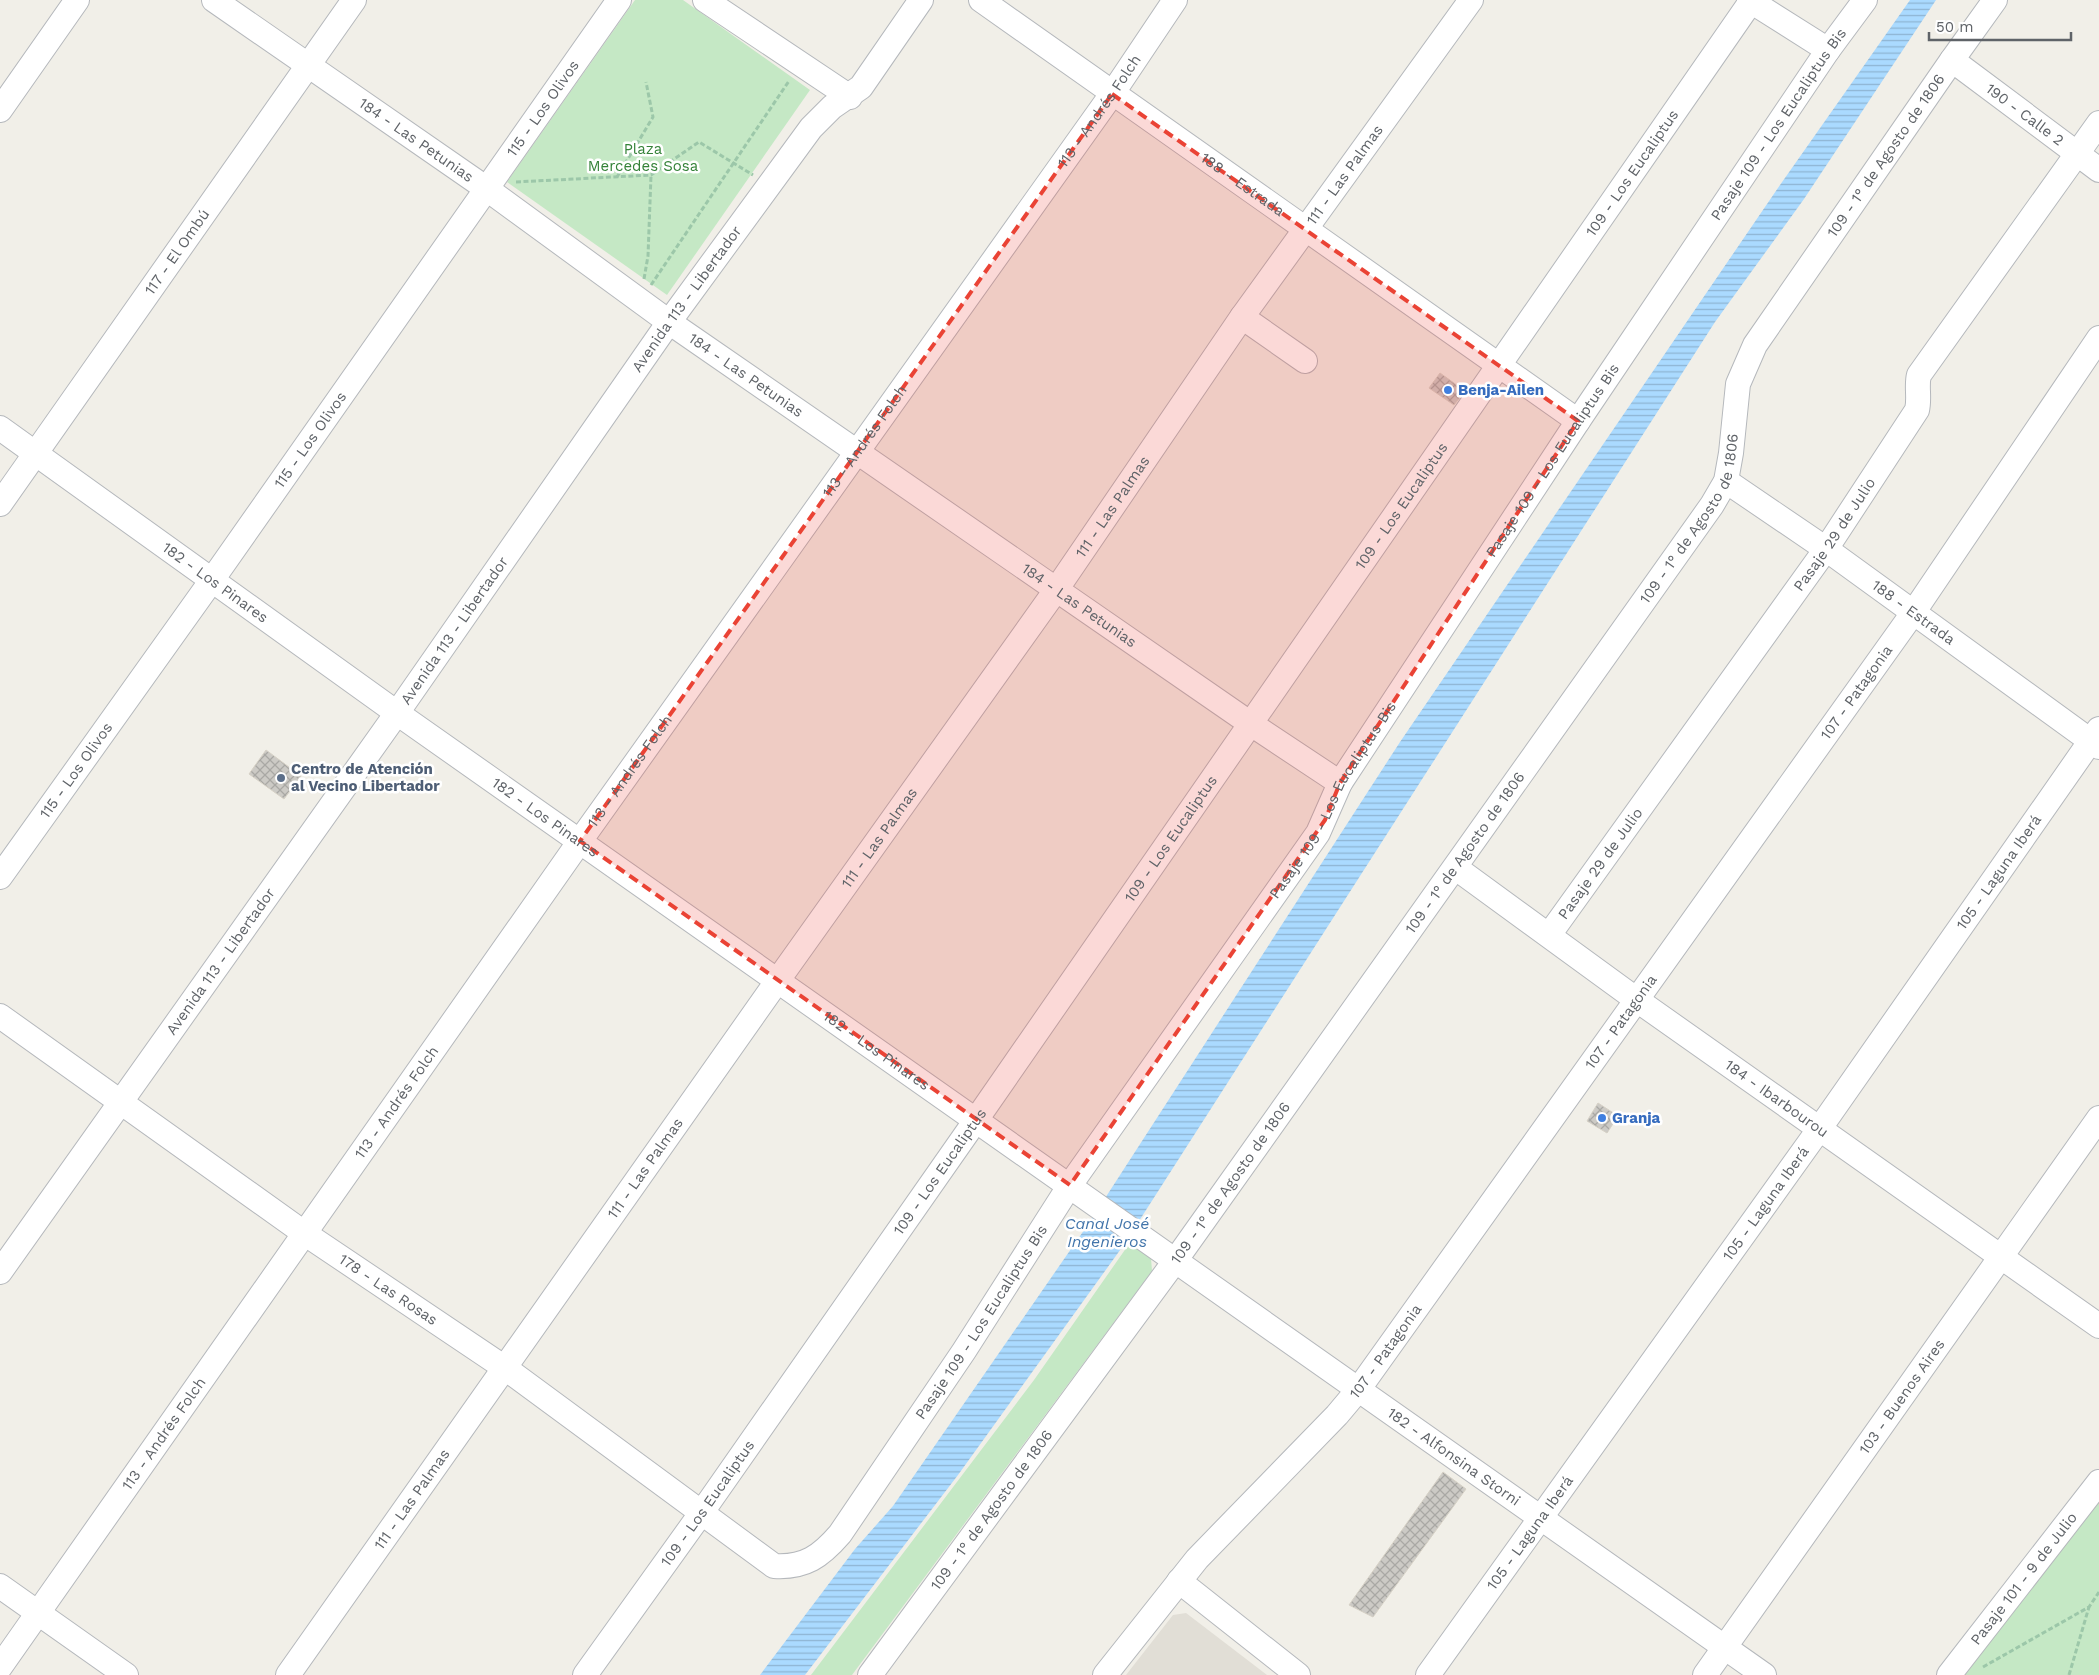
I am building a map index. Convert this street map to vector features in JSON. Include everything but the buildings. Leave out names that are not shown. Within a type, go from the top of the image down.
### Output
[{"type":"street","points":[[0,110],[76,0]]},
{"type":"street","name":"184 - Las Petunias","points":[[214,0],[308,67],[487,188],[668,322],[1251,724],[1284,744],[1340,783]]},
{"type":"street","name":"117 - El Ombú","points":[[0,504],[354,0]]},
{"type":"street","name":"115 - Los Olivos","points":[[0,877],[212,580],[619,0]]},
{"type":"street","points":[[705,0],[850,97]]},
{"type":"street","name":"Avenida 113 - Libertador","points":[[0,1272],[397,713],[668,322],[825,114],[862,88],[920,0]]},
{"type":"street","name":"188 - Estrada","points":[[981,0],[1112,94],[1500,364],[1578,421]]},
{"type":"street","name":"113 - Andrés Folch","points":[[0,1667],[580,841],[1112,94],[1175,0]]},
{"type":"street","name":"111 - Las Palmas","points":[[288,1675],[778,980],[1056,590],[1242,317],[1471,0]]},
{"type":"street","name":"Pasaje 109 - Los Eucaliptus Bis","points":[[774,1566],[790,1567],[806,1562],[824,1551],[840,1534],[964,1351],[1070,1185],[1318,833],[1340,783],[1578,421],[1828,50],[1865,0]]},
{"type":"street","name":"109 - 1° de Agosto de 1806","points":[[870,1675],[1175,1261],[1456,868],[1712,505],[1726,481],[1731,453],[1738,384],[1755,345],[1952,60],[1996,0]]},
{"type":"street","points":[[1751,1],[1828,50]]},
{"type":"street","name":"109 - Los Eucaliptus","points":[[585,1675],[702,1512],[976,1120],[1751,1]]},
{"type":"street","name":"190 - Calle 2","points":[[1952,60],[2099,170]]},
{"type":"street","name":"Pasaje 29 de Julio","points":[[1549,935],[1826,549],[1918,410],[1917,382],[1919,375],[2099,123]]},
{"type":"street","points":[[1242,317],[1304,361]]},
{"type":"street","name":"107 - Patagonia","points":[[1105,1675],[1197,1559],[1358,1390],[1914,612],[2099,338]]},
{"type":"street","name":"182 - Los Pinares","points":[[0,428],[397,713],[1145,1237]]},
{"type":"street","name":"188 - Estrada","points":[[1726,481],[2096,739]]},
{"type":"street","name":"105 - Laguna Iberá","points":[[1428,1675],[2096,739]]},
{"type":"street","name":"184 - Ibarbourou","points":[[1456,868],[1638,1000],[2099,1326]]},
{"type":"street","name":"178 - Las Rosas","points":[[0,1016],[304,1233],[505,1368],[774,1566]]},
{"type":"street","name":"103 - Buenos Aires","points":[[1705,1675],[2099,1118]]},
{"type":"street","name":"182 - Alfonsina Storni","points":[[1145,1237],[1175,1261],[1726,1646],[1764,1675]]},
{"type":"street","name":"Pasaje 101 - 9 de Julio","points":[[1949,1675],[2099,1482]]},
{"type":"street","points":[[1178,1582],[1298,1675]]},
{"type":"street","points":[[0,1586],[126,1675]]},
{"type":"path","points":[[640,302],[801,64]]},
{"type":"path","points":[[617,177],[653,117],[646,82]]},
{"type":"path","points":[[487,188],[507,182],[651,175],[699,142],[769,186]]},
{"type":"path","points":[[640,302],[648,256],[651,175]]},
{"type":"path","points":[[2069,1675],[2089,1607],[2099,1592]]},
{"type":"path","points":[[1976,1670],[2089,1607]]},
{"type":"highlighted area","points":[[1112,94],[1578,421],[1340,783],[1325,820],[1070,1185],[580,841]]},
{"type":"shaded area","points":[[1186,1613],[1267,1675],[1126,1675],[1173,1615]]},
{"type":"green space","name":"Plaza Mercedes Sosa","points":[[635,0],[683,0],[810,90],[667,295],[507,182]]},
{"type":"green space","points":[[1129,1244],[1151,1258],[1152,1271],[852,1675],[811,1675],[1034,1380]]},
{"type":"green space","points":[[2099,1497],[2099,1675],[1963,1675]]},
{"type":"water","name":"Canal José Ingenieros","points":[[1910,0],[1936,0],[1804,199],[1715,322],[1123,1246],[958,1475],[805,1675],[760,1675],[855,1549],[893,1506],[1089,1223],[1400,742],[1780,185]]},
{"type":"place","name":"Benja-Ailen","points":[[1448,390]]},
{"type":"place","name":"Centro de Atención al Vecino Libertador","points":[[281,778]]},
{"type":"place","name":"Granja","points":[[1602,1118]]}]
